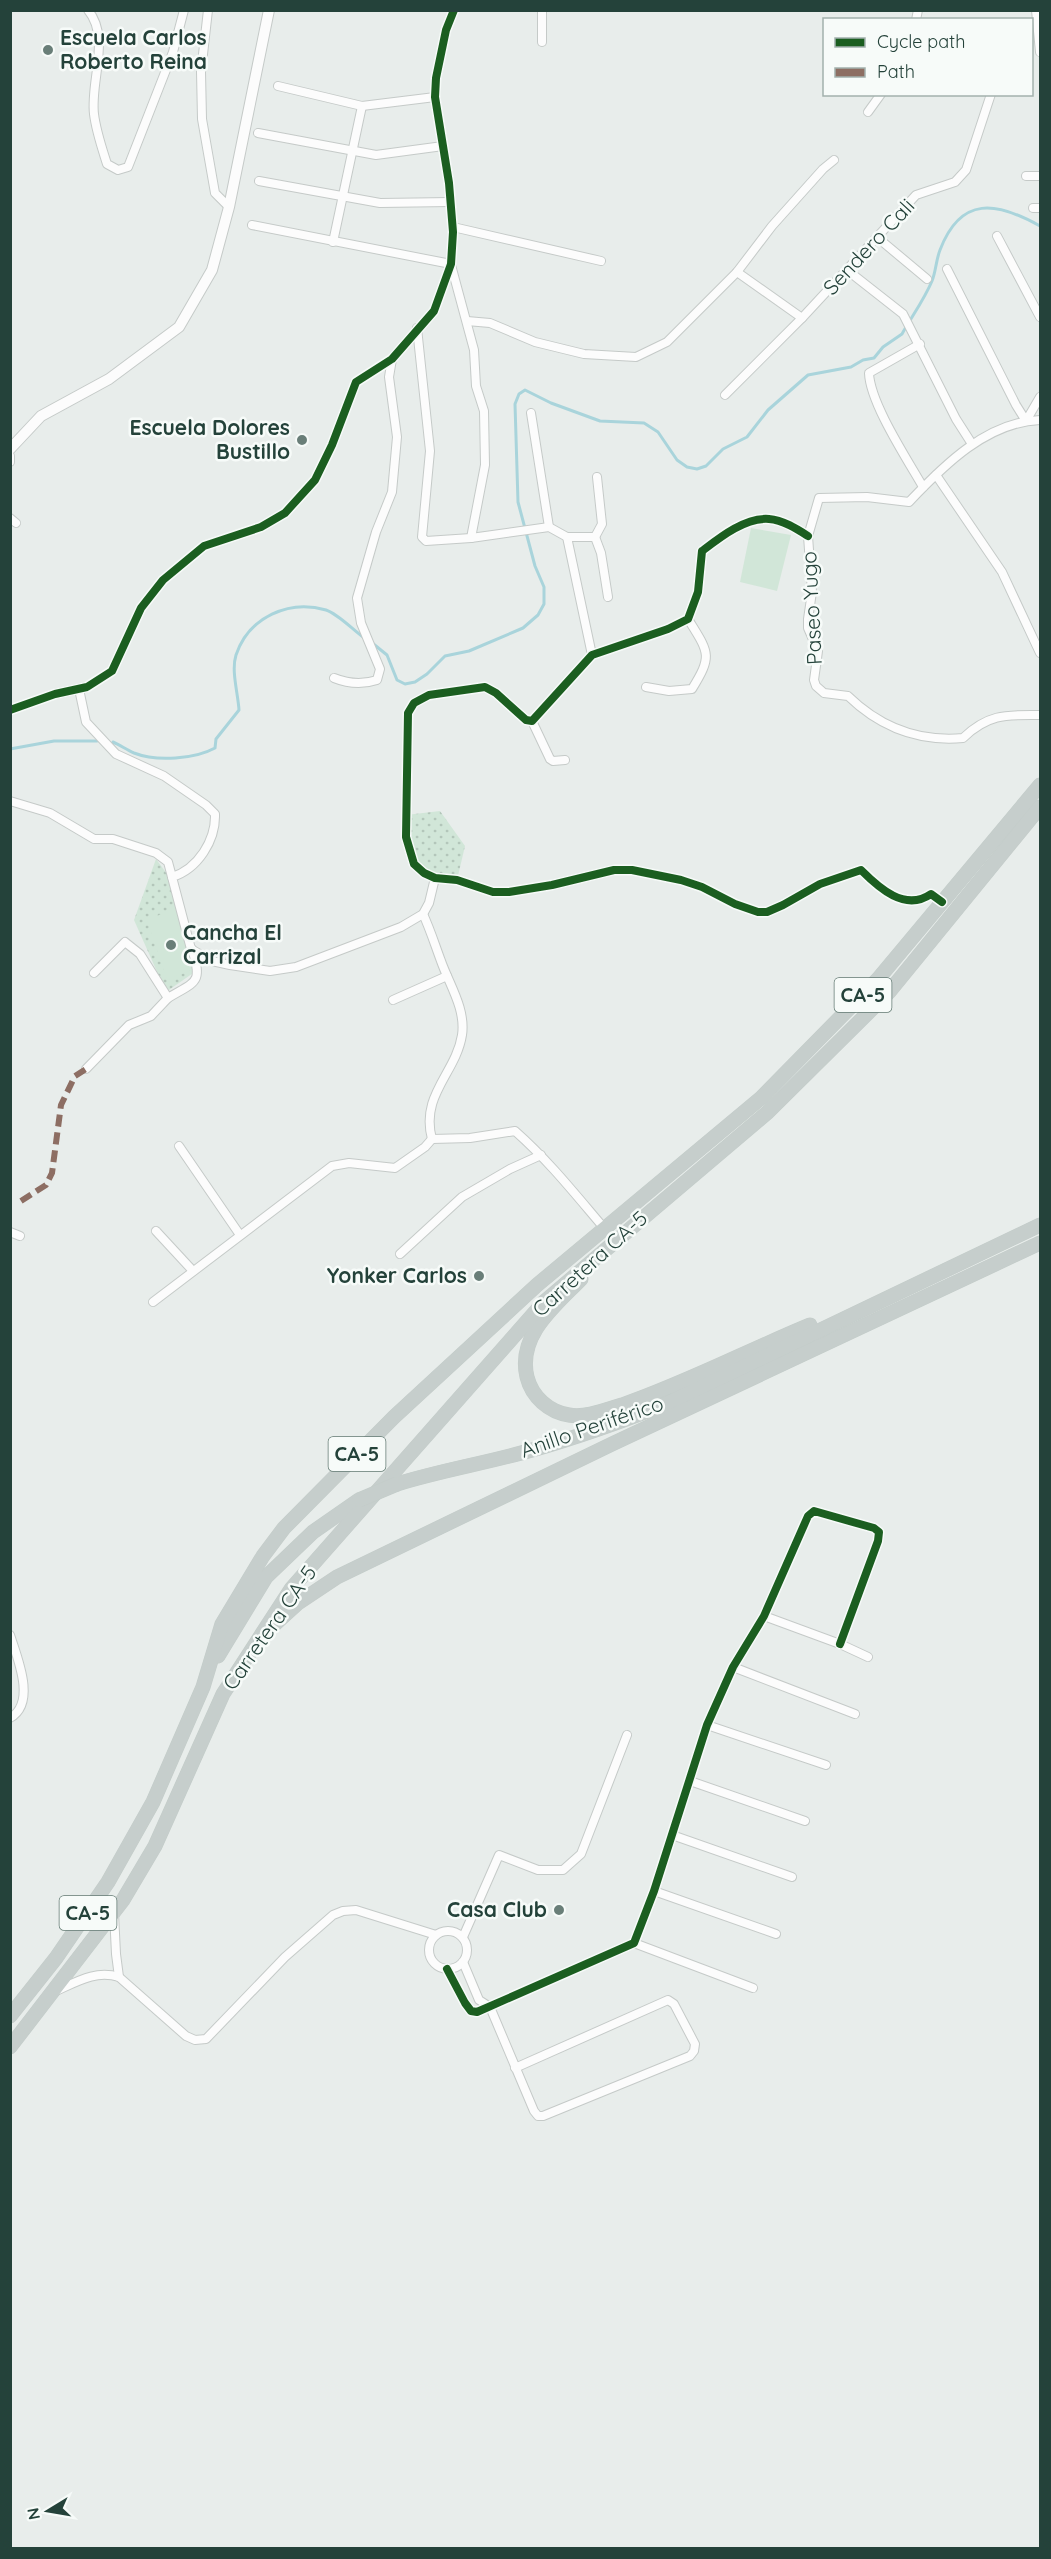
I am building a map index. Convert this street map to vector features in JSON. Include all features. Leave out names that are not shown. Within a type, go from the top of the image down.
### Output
[{"type":"highway","name":"CA-5","points":[[942,902],[1041,785]]},
{"type":"highway","name":"CA-5","points":[[679,1187],[768,1112],[889,992],[1041,807]]},
{"type":"highway","name":"Carretera CA-5","points":[[10,2016],[56,1958],[108,1882],[153,1802],[203,1687],[222,1624],[262,1556],[284,1528],[394,1418],[537,1285],[761,1098],[878,980],[942,902]]},
{"type":"highway","name":"Carretera CA-5","points":[[10,2047],[56,1991],[114,1913],[155,1845],[223,1694],[291,1589],[544,1302],[679,1187]]},
{"type":"highway","points":[[679,1187],[584,1276],[534,1331],[528,1346],[527,1378],[542,1402],[555,1411],[570,1416],[588,1415],[644,1397],[835,1315],[924,1281]]},
{"type":"highway","name":"Anillo Periférico","points":[[203,1687],[221,1650],[266,1577],[313,1532],[359,1500],[397,1484],[441,1471],[530,1451],[607,1427],[668,1403],[1041,1225]]},
{"type":"highway","name":"Anillo Periférico","points":[[263,1635],[298,1604],[337,1576],[601,1449],[1041,1243]]},
{"type":"street","points":[[88,10],[95,19],[99,34],[94,113],[107,164],[118,170],[128,167],[173,52],[184,10]]},
{"type":"street","points":[[208,10],[201,72],[202,119],[215,193],[229,207]]},
{"type":"street","points":[[10,449],[41,416],[109,379],[179,327],[212,270],[229,207],[269,10]]},
{"type":"street","points":[[10,710],[55,694],[87,687],[112,671],[141,608],[163,580],[204,546],[261,527],[285,513],[315,480],[332,445],[356,382],[392,359],[434,310],[451,264],[453,227],[451,202],[435,97],[436,78],[446,30],[454,10]]},
{"type":"street","points":[[542,10],[542,42]]},
{"type":"street","points":[[1036,10],[1040,52]]},
{"type":"street","points":[[278,86],[362,106],[435,97]]},
{"type":"street","points":[[867,112],[879,96]]},
{"type":"street","name":"Sendero Cali","points":[[725,395],[802,318],[916,195],[955,182],[966,170],[990,96]]},
{"type":"street","points":[[333,242],[362,106]]},
{"type":"street","points":[[258,133],[376,155],[443,146]]},
{"type":"street","points":[[467,321],[490,323],[534,342],[584,354],[636,357],[667,342],[737,272],[772,226],[823,169],[834,160]]},
{"type":"street","points":[[1026,176],[1041,176]]},
{"type":"street","points":[[259,181],[342,198],[380,203],[451,202]]},
{"type":"street","points":[[252,225],[451,264]]},
{"type":"street","points":[[453,227],[601,261]]},
{"type":"street","points":[[997,236],[1041,317]]},
{"type":"street","points":[[878,238],[927,279]]},
{"type":"street","points":[[451,264],[474,350],[476,386],[484,411],[485,465],[471,538]]},
{"type":"street","points":[[947,269],[1026,421],[1041,397]]},
{"type":"street","points":[[847,270],[903,314],[956,419],[972,444]]},
{"type":"street","points":[[737,272],[802,318]]},
{"type":"street","points":[[417,328],[430,451],[423,537],[426,541],[471,538],[549,526],[567,537],[595,537]]},
{"type":"street","points":[[920,344],[869,373],[870,384],[923,488]]},
{"type":"street","points":[[334,678],[347,683],[365,684],[377,680],[380,669],[361,623],[357,598],[376,532],[392,492],[397,437],[390,377],[392,359]]},
{"type":"street","points":[[531,413],[549,526]]},
{"type":"street","name":"Paseo Yugo","points":[[1041,420],[1016,423],[972,444],[909,502],[867,497],[819,498],[808,536],[812,592],[808,620],[818,651],[814,680],[816,686],[824,693],[848,696],[867,714],[886,726],[919,735],[949,739],[963,738],[974,727],[1001,715],[1041,716]]},
{"type":"street","points":[[10,456],[10,462]]},
{"type":"street","points":[[936,475],[1002,572],[1041,653]]},
{"type":"street","points":[[595,537],[602,524],[597,477]]},
{"type":"street","points":[[646,687],[669,691],[692,689],[705,666],[707,655],[688,620],[698,592],[702,551],[722,536],[746,524],[768,519],[794,527],[808,536]]},
{"type":"street","points":[[567,537],[592,655]]},
{"type":"street","points":[[595,537],[602,553],[608,597]]},
{"type":"street","points":[[532,721],[592,655],[688,620]]},
{"type":"street","points":[[532,721],[526,720],[496,693],[485,687],[429,695],[414,703],[408,713],[406,837],[414,864],[424,873],[435,878],[457,880],[493,892],[509,892],[552,885],[614,870],[632,870],[681,880],[702,887],[735,904],[758,912],[767,912],[820,884],[861,870],[892,896],[915,902],[931,894],[942,902]]},
{"type":"street","points":[[78,689],[86,722],[116,754],[164,776],[206,805],[215,814],[216,825],[212,837],[197,861],[183,874],[172,877]]},
{"type":"street","points":[[532,721],[550,759],[565,760]]},
{"type":"street","points":[[10,801],[50,813],[94,839],[113,839],[156,853],[168,862],[199,972],[196,979],[168,998],[151,1016],[129,1025],[86,1070]]},
{"type":"street","points":[[191,949],[212,961],[279,971],[377,937],[423,914],[429,903],[435,878]]},
{"type":"street","points":[[423,914],[456,997],[463,1034],[456,1057],[434,1096],[430,1130],[432,1139]]},
{"type":"street","points":[[94,973],[125,942],[140,954],[168,998]]},
{"type":"street","points":[[393,1000],[447,976]]},
{"type":"street","points":[[153,1302],[332,1166],[349,1163],[395,1168],[425,1147],[432,1139],[470,1138],[515,1131],[542,1155],[604,1228]]},
{"type":"street","points":[[179,1146],[240,1234]]},
{"type":"street","points":[[400,1254],[462,1197],[510,1169],[542,1155]]},
{"type":"street","points":[[156,1231],[193,1271]]},
{"type":"street","points":[[10,1232],[20,1236]]},
{"type":"street","points":[[447,1969],[465,2003],[471,2011],[477,2012],[634,1942],[654,1891],[707,1725],[732,1667],[764,1616],[808,1516],[814,1511],[874,1528],[879,1532],[878,1541],[840,1644]]},
{"type":"street","points":[[764,1616],[840,1644],[868,1657]]},
{"type":"street","points":[[10,1635],[19,1664],[24,1692],[22,1705],[17,1714],[10,1718]]},
{"type":"street","points":[[732,1667],[855,1714]]},
{"type":"street","points":[[707,1725],[826,1765]]},
{"type":"street","points":[[463,1937],[449,1930],[436,1935],[431,1941],[430,1956],[440,1967],[447,1969],[455,1968],[463,1962],[468,1951],[463,1937],[499,1856],[538,1870],[564,1870],[581,1854],[627,1735]]},
{"type":"street","points":[[690,1781],[806,1821]]},
{"type":"street","points":[[672,1835],[792,1877]]},
{"type":"street","points":[[654,1891],[776,1934]]},
{"type":"street","points":[[56,1991],[97,1974],[119,1977],[186,2036],[195,2040],[206,2039],[285,1957],[333,1915],[356,1910],[436,1935]]},
{"type":"street","points":[[114,1913],[119,1977]]},
{"type":"street","points":[[634,1942],[753,1988]]},
{"type":"street","points":[[463,1962],[479,2000],[490,2007],[515,2068],[534,2111],[538,2115],[543,2116],[690,2056],[695,2044],[674,2004],[668,2000],[515,2068]]},
{"type":"green space","points":[[751,528],[791,535],[777,591],[740,582]]},
{"type":"green space","points":[[440,811],[465,846],[457,880],[448,880],[414,864],[406,815]]},
{"type":"green space","points":[[156,859],[170,878],[199,969],[166,992],[134,920]]},
{"type":"green space","name":"Cancha El Carrizal","points":[[175,907],[196,968],[167,980],[147,921]]},
{"type":"waterway","points":[[371,642],[387,655],[397,680],[405,684],[415,682],[427,674],[445,656],[469,651],[523,628],[538,615],[544,604],[544,587],[535,566],[518,502],[515,404],[519,394],[525,390],[551,403],[600,421],[644,423],[658,432],[677,460],[687,467],[697,469],[706,466],[723,449],[747,437],[768,410],[808,375],[851,367],[863,360],[874,358],[883,347],[902,334],[929,288],[940,250],[958,220],[982,208],[1009,212],[1040,226]]},
{"type":"waterway","points":[[113,742],[134,753],[154,758],[187,757],[215,748],[216,739],[239,710],[234,675],[236,655],[250,630],[272,614],[298,607],[326,610],[363,637]]},
{"type":"waterway","points":[[10,749],[54,741],[97,741]]},
{"type":"marked path","points":[[21,1201],[46,1185],[52,1173],[61,1105],[75,1076],[86,1069]]},
{"type":"cycle path","points":[[10,710],[55,694],[87,687],[112,671],[141,608],[163,580],[204,546],[261,527],[285,513],[315,480],[332,445],[356,382],[392,359],[434,311],[451,264],[453,232],[449,183],[435,97],[436,78],[446,30],[454,10]]},
{"type":"cycle path","points":[[808,536],[785,523],[769,519],[751,521],[724,535],[702,551],[698,592],[688,619],[668,629],[592,655],[532,721],[526,720],[496,693],[485,687],[429,695],[414,703],[408,713],[406,837],[414,864],[424,873],[435,878],[457,880],[493,892],[509,892],[552,885],[614,870],[632,870],[681,880],[758,912],[767,912],[820,884],[861,870],[893,896],[912,900],[931,894],[942,902]]},
{"type":"cycle path","points":[[447,1969],[465,2003],[471,2011],[477,2012],[634,1943],[654,1891],[707,1725],[733,1667],[764,1616],[808,1516],[814,1511],[874,1528],[879,1532],[878,1541],[840,1644]]},
{"type":"place","name":"Escuela Carlos Roberto Reina","points":[[48,50]]},
{"type":"place","name":"Escuela Dolores Bustillo","points":[[302,440]]},
{"type":"place","name":"Cancha El Carrizal","points":[[171,945]]},
{"type":"place","name":"Yonker Carlos","points":[[479,1276]]},
{"type":"place","name":"Casa Club","points":[[559,1910]]}]
